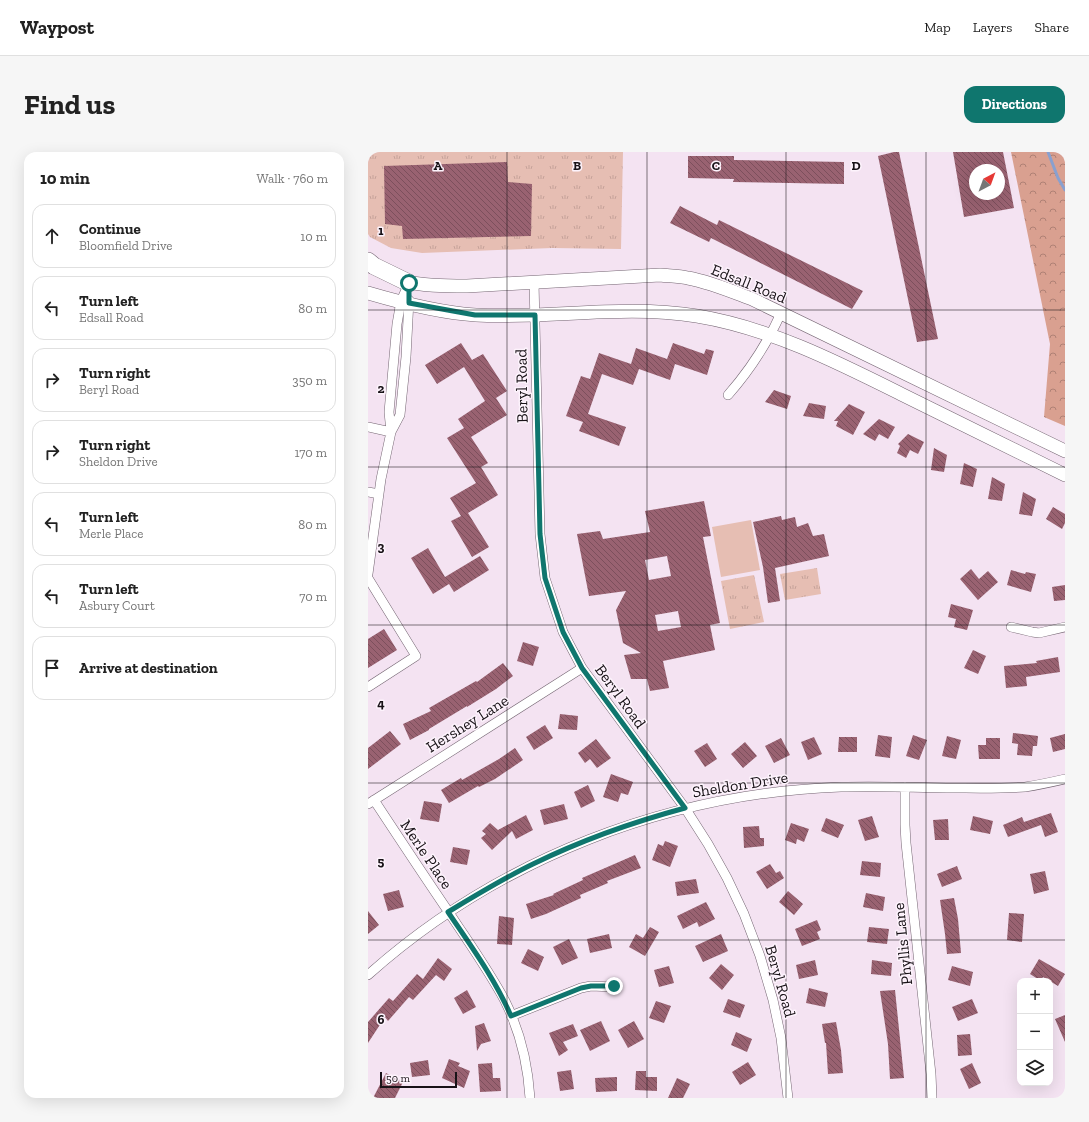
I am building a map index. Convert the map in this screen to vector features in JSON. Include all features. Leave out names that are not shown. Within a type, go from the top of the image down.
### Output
[{"type":"highway","points":[[368,262],[409,283]]},
{"type":"main road","name":"Edsall Road","points":[[368,272],[409,283],[436,286],[467,286],[660,275],[687,278],[726,289],[752,299],[1065,451]]},
{"type":"main road","points":[[368,293],[405,302],[475,315],[535,315],[631,311],[698,316],[734,324],[771,335],[818,354],[1065,474]]},
{"type":"street","name":"Beryl Road","points":[[534,282],[540,534],[545,578],[560,624],[582,668],[685,808],[708,844],[727,878],[744,914],[760,956],[773,1000],[781,1038],[788,1098]]},
{"type":"street","points":[[368,574],[379,494],[391,432],[389,412],[409,283]]},
{"type":"street","points":[[728,395],[755,362],[771,335],[781,314]]},
{"type":"street","points":[[368,427],[391,432]]},
{"type":"street","points":[[368,492],[379,494]]},
{"type":"street","points":[[368,578],[416,656],[368,686]]},
{"type":"street","points":[[1011,627],[1039,633],[1065,627]]},
{"type":"street","name":"Hershey Lane","points":[[371,802],[582,668]]},
{"type":"street","name":"Sheldon Drive","points":[[368,975],[448,912],[532,865],[560,851],[631,824],[685,808],[739,797],[790,790],[841,787],[992,789],[1025,787],[1065,779]]},
{"type":"street","name":"Phyllis Lane","points":[[905,787],[906,843],[931,1074],[932,1098]]},
{"type":"street","name":"Merle Place","points":[[371,802],[487,970],[505,1002],[521,1047],[528,1076],[530,1098]]},
{"type":"street","points":[[511,1016],[581,988],[591,986],[614,986]]},
{"type":"green space","points":[[369,152],[623,152],[621,249],[552,248],[422,253],[391,248],[370,237],[368,234]]},
{"type":"green space","points":[[1011,152],[1065,152],[1065,426],[1044,417],[1050,344]]},
{"type":"green space","points":[[751,520],[760,570],[721,577],[712,527]]},
{"type":"green space","points":[[817,568],[821,594],[785,600],[780,574]]},
{"type":"green space","points":[[754,575],[764,622],[730,629],[721,581]]},
{"type":"building","points":[[899,152],[938,339],[917,342],[878,156]]},
{"type":"building","points":[[953,152],[1003,152],[1014,208],[964,217]]},
{"type":"building","points":[[688,156],[734,156],[734,160],[844,162],[844,184],[733,182],[734,179],[688,178]]},
{"type":"building","points":[[507,162],[508,182],[532,184],[531,236],[403,239],[402,226],[385,224],[384,166]]},
{"type":"building","points":[[680,206],[717,225],[719,220],[863,291],[852,309],[711,238],[709,242],[670,223]]},
{"type":"building","points":[[461,343],[472,360],[483,354],[507,391],[496,398],[507,415],[471,437],[488,463],[481,467],[498,495],[468,513],[489,547],[472,557],[451,521],[461,516],[450,498],[476,483],[447,438],[464,428],[458,419],[485,401],[464,367],[437,384],[425,365]]},
{"type":"building","points":[[673,343],[704,354],[706,349],[714,351],[707,375],[675,364],[670,380],[639,369],[633,385],[602,374],[588,414],[626,427],[619,446],[579,431],[583,422],[566,416],[581,376],[590,379],[599,353],[631,364],[636,348],[667,359]]},
{"type":"building","points":[[774,390],[791,396],[787,409],[765,402]]},
{"type":"building","points":[[809,403],[826,406],[824,419],[803,416]]},
{"type":"building","points":[[849,404],[865,412],[853,435],[836,426],[838,421],[834,421]]},
{"type":"building","points":[[879,419],[895,427],[888,439],[879,434],[875,441],[863,434]]},
{"type":"building","points":[[908,434],[924,442],[918,454],[910,450],[906,458],[897,453],[900,446],[898,444]]},
{"type":"building","points":[[934,448],[947,455],[944,472],[931,470]]},
{"type":"building","points":[[964,463],[977,469],[973,487],[960,484]]},
{"type":"building","points":[[992,477],[1005,484],[1002,501],[988,499]]},
{"type":"building","points":[[1023,492],[1036,499],[1032,516],[1019,514]]},
{"type":"building","points":[[704,501],[711,536],[703,537],[720,623],[710,625],[715,650],[663,661],[669,688],[650,691],[647,679],[631,679],[624,655],[641,653],[623,643],[616,610],[626,591],[589,596],[577,534],[600,531],[603,539],[650,532],[645,511]],"holes":[[[667,556],[671,576],[649,580],[645,560]],[[678,611],[681,627],[658,631],[655,615]]]},
{"type":"building","points":[[1053,507],[1065,514],[1065,523],[1062,529],[1046,519]]},
{"type":"building","points":[[781,516],[782,520],[795,517],[797,527],[808,523],[813,536],[824,534],[829,556],[775,568],[780,601],[768,603],[763,567],[753,522]]},
{"type":"building","points":[[428,548],[445,577],[480,556],[489,570],[454,592],[449,584],[433,594],[411,558]]},
{"type":"building","points":[[971,569],[979,579],[988,571],[998,582],[978,600],[960,579]]},
{"type":"building","points":[[1011,570],[1025,574],[1026,572],[1036,574],[1031,592],[1007,585]]},
{"type":"building","points":[[1065,585],[1065,600],[1054,601],[1052,587]]},
{"type":"building","points":[[951,604],[973,610],[967,630],[954,627],[956,619],[948,617]]},
{"type":"building","points":[[384,629],[397,650],[368,668],[368,639]]},
{"type":"building","points":[[523,642],[539,647],[533,666],[517,661]]},
{"type":"building","points":[[973,650],[986,656],[978,674],[964,668]]},
{"type":"building","points":[[1058,657],[1060,672],[1026,677],[1027,686],[1006,688],[1004,666],[1037,663],[1036,661]]},
{"type":"building","points":[[503,663],[513,676],[496,689],[410,740],[403,724],[431,711],[429,708],[476,681],[477,682]]},
{"type":"building","points":[[560,714],[578,716],[577,730],[558,729]]},
{"type":"building","points":[[545,725],[553,738],[534,750],[526,737]]},
{"type":"building","points":[[390,731],[401,744],[368,769],[368,748]]},
{"type":"building","points":[[1013,733],[1038,736],[1037,746],[1033,746],[1032,756],[1017,755],[1018,744],[1012,743]]},
{"type":"building","points":[[1065,734],[1065,749],[1053,752],[1050,738]]},
{"type":"building","points":[[878,735],[892,737],[890,758],[875,756]]},
{"type":"building","points":[[913,735],[927,740],[919,760],[906,756]]},
{"type":"building","points":[[947,736],[961,740],[956,759],[942,756]]},
{"type":"building","points":[[814,737],[822,754],[808,760],[801,742]]},
{"type":"building","points":[[839,737],[857,737],[857,752],[838,752]]},
{"type":"building","points":[[781,738],[790,755],[774,763],[765,746]]},
{"type":"building","points":[[986,738],[1000,738],[1000,759],[979,759],[978,745],[986,745]]},
{"type":"building","points":[[596,739],[611,758],[597,768],[590,759],[585,763],[578,753]]},
{"type":"building","points":[[745,742],[757,756],[743,768],[731,754]]},
{"type":"building","points":[[707,743],[717,759],[705,767],[694,751]]},
{"type":"building","points":[[515,748],[523,760],[495,779],[479,787],[478,786],[449,803],[441,790],[499,759]]},
{"type":"building","points":[[611,774],[633,782],[628,795],[621,793],[618,802],[603,797]]},
{"type":"building","points":[[588,785],[595,801],[581,808],[574,792]]},
{"type":"building","points":[[424,801],[442,804],[439,822],[420,819]]},
{"type":"building","points":[[564,804],[568,819],[544,825],[540,810]]},
{"type":"building","points":[[1051,813],[1058,832],[1045,837],[1041,825],[1008,837],[1003,825],[1022,817],[1024,822]]},
{"type":"building","points":[[526,815],[533,830],[516,839],[512,831],[492,850],[481,838],[486,834],[482,831],[490,823],[498,830]]},
{"type":"building","points":[[872,816],[879,837],[865,841],[858,820]]},
{"type":"building","points":[[973,816],[993,821],[990,834],[970,830]]},
{"type":"building","points":[[826,818],[844,825],[838,838],[821,831]]},
{"type":"building","points":[[948,819],[949,840],[935,840],[933,820]]},
{"type":"building","points":[[791,823],[809,829],[804,842],[797,839],[796,844],[785,840]]},
{"type":"building","points":[[759,826],[760,838],[764,838],[764,846],[744,848],[743,827]]},
{"type":"building","points":[[665,841],[678,846],[670,867],[652,860],[658,844],[663,846]]},
{"type":"building","points":[[453,847],[470,850],[467,865],[450,862]]},
{"type":"building","points":[[635,855],[641,868],[607,881],[608,883],[580,895],[581,898],[531,919],[526,904],[554,895],[553,894],[583,880],[582,878]]},
{"type":"building","points":[[862,861],[881,863],[880,877],[860,875]]},
{"type":"building","points":[[770,864],[776,873],[780,871],[784,878],[767,889],[756,872]]},
{"type":"building","points":[[957,866],[962,879],[942,887],[937,874]]},
{"type":"building","points":[[1045,871],[1049,890],[1034,894],[1030,874]]},
{"type":"building","points":[[696,879],[699,893],[677,896],[675,882]]},
{"type":"building","points":[[399,890],[404,907],[388,911],[383,894]]},
{"type":"building","points":[[788,891],[803,904],[794,915],[779,902]]},
{"type":"building","points":[[866,893],[885,897],[883,911],[863,907]]},
{"type":"building","points":[[954,898],[958,919],[961,953],[947,954],[940,900]]},
{"type":"building","points":[[706,902],[715,919],[699,927],[697,922],[683,929],[677,916]]},
{"type":"building","points":[[368,911],[379,925],[368,934]]},
{"type":"building","points":[[1009,913],[1024,914],[1022,942],[1007,940]]},
{"type":"building","points":[[499,916],[514,918],[512,945],[497,944]]},
{"type":"building","points":[[817,920],[821,930],[817,932],[820,939],[802,946],[795,929]]},
{"type":"building","points":[[650,927],[659,932],[645,956],[629,947],[636,934],[643,938]]},
{"type":"building","points":[[869,927],[889,929],[887,944],[867,942]]},
{"type":"building","points":[[609,934],[612,948],[590,953],[587,939]]},
{"type":"building","points":[[721,934],[728,951],[703,962],[695,946]]},
{"type":"building","points":[[569,939],[578,958],[562,965],[553,947]]},
{"type":"building","points":[[528,949],[544,957],[538,971],[521,963]]},
{"type":"building","points":[[438,958],[452,969],[444,981],[436,975],[413,1000],[409,997],[388,1021],[385,1017],[368,1043],[368,1022],[389,998],[393,1001],[417,974],[423,979]]},
{"type":"building","points":[[1039,959],[1065,974],[1058,986],[1053,983],[1053,978],[1036,978],[1030,974]]},
{"type":"building","points":[[815,960],[818,975],[799,979],[796,965]]},
{"type":"building","points":[[872,960],[892,963],[891,976],[871,974]]},
{"type":"building","points":[[721,964],[734,975],[722,990],[709,978]]},
{"type":"building","points":[[669,966],[674,983],[659,987],[654,970]]},
{"type":"building","points":[[952,966],[973,972],[970,986],[948,980]]},
{"type":"building","points":[[809,988],[828,993],[825,1007],[806,1003]]},
{"type":"building","points":[[467,990],[476,1007],[463,1014],[454,998]]},
{"type":"building","points":[[895,990],[904,1078],[890,1079],[888,1044],[880,991]]},
{"type":"building","points":[[728,999],[745,1005],[740,1018],[723,1012]]},
{"type":"building","points":[[972,999],[978,1013],[958,1021],[952,1007]]},
{"type":"building","points":[[656,1001],[671,1006],[664,1023],[649,1018]]},
{"type":"building","points":[[1065,1015],[1065,1042],[1055,1019]]},
{"type":"building","points":[[601,1021],[610,1041],[590,1051],[580,1030]]},
{"type":"building","points":[[634,1021],[644,1039],[628,1048],[618,1030]]},
{"type":"building","points":[[836,1022],[843,1073],[828,1074],[826,1043],[822,1024]]},
{"type":"building","points":[[484,1023],[491,1041],[481,1044],[477,1051],[475,1026]]},
{"type":"building","points":[[573,1024],[578,1036],[563,1042],[568,1050],[559,1056],[549,1033]]},
{"type":"building","points":[[736,1032],[752,1039],[747,1052],[731,1045]]},
{"type":"building","points":[[970,1034],[972,1055],[958,1056],[957,1035]]},
{"type":"building","points":[[449,1059],[460,1063],[458,1066],[470,1071],[464,1088],[442,1078]]},
{"type":"building","points":[[428,1060],[430,1075],[412,1077],[410,1063]]},
{"type":"building","points":[[748,1062],[756,1075],[740,1085],[732,1072]]},
{"type":"building","points":[[492,1063],[493,1078],[500,1078],[501,1091],[480,1092],[478,1064]]},
{"type":"building","points":[[972,1063],[981,1083],[969,1089],[960,1069]]},
{"type":"building","points":[[571,1070],[574,1089],[560,1091],[557,1072]]},
{"type":"building","points":[[636,1071],[646,1071],[646,1077],[657,1077],[657,1091],[635,1090]]},
{"type":"building","points":[[386,1073],[403,1082],[395,1098],[373,1098]]},
{"type":"building","points":[[617,1077],[617,1091],[596,1092],[595,1078]]},
{"type":"building","points":[[677,1078],[690,1084],[683,1098],[668,1098]]},
{"type":"waterway","points":[[1048,152],[1058,178],[1065,190]]},
{"type":"route","points":[[409,283],[409,303],[475,315],[535,315],[540,534],[545,578],[563,632],[582,668],[685,808],[631,824],[560,851],[471,898],[448,912],[487,970],[511,1016],[581,988],[600,985],[614,986]]}]
